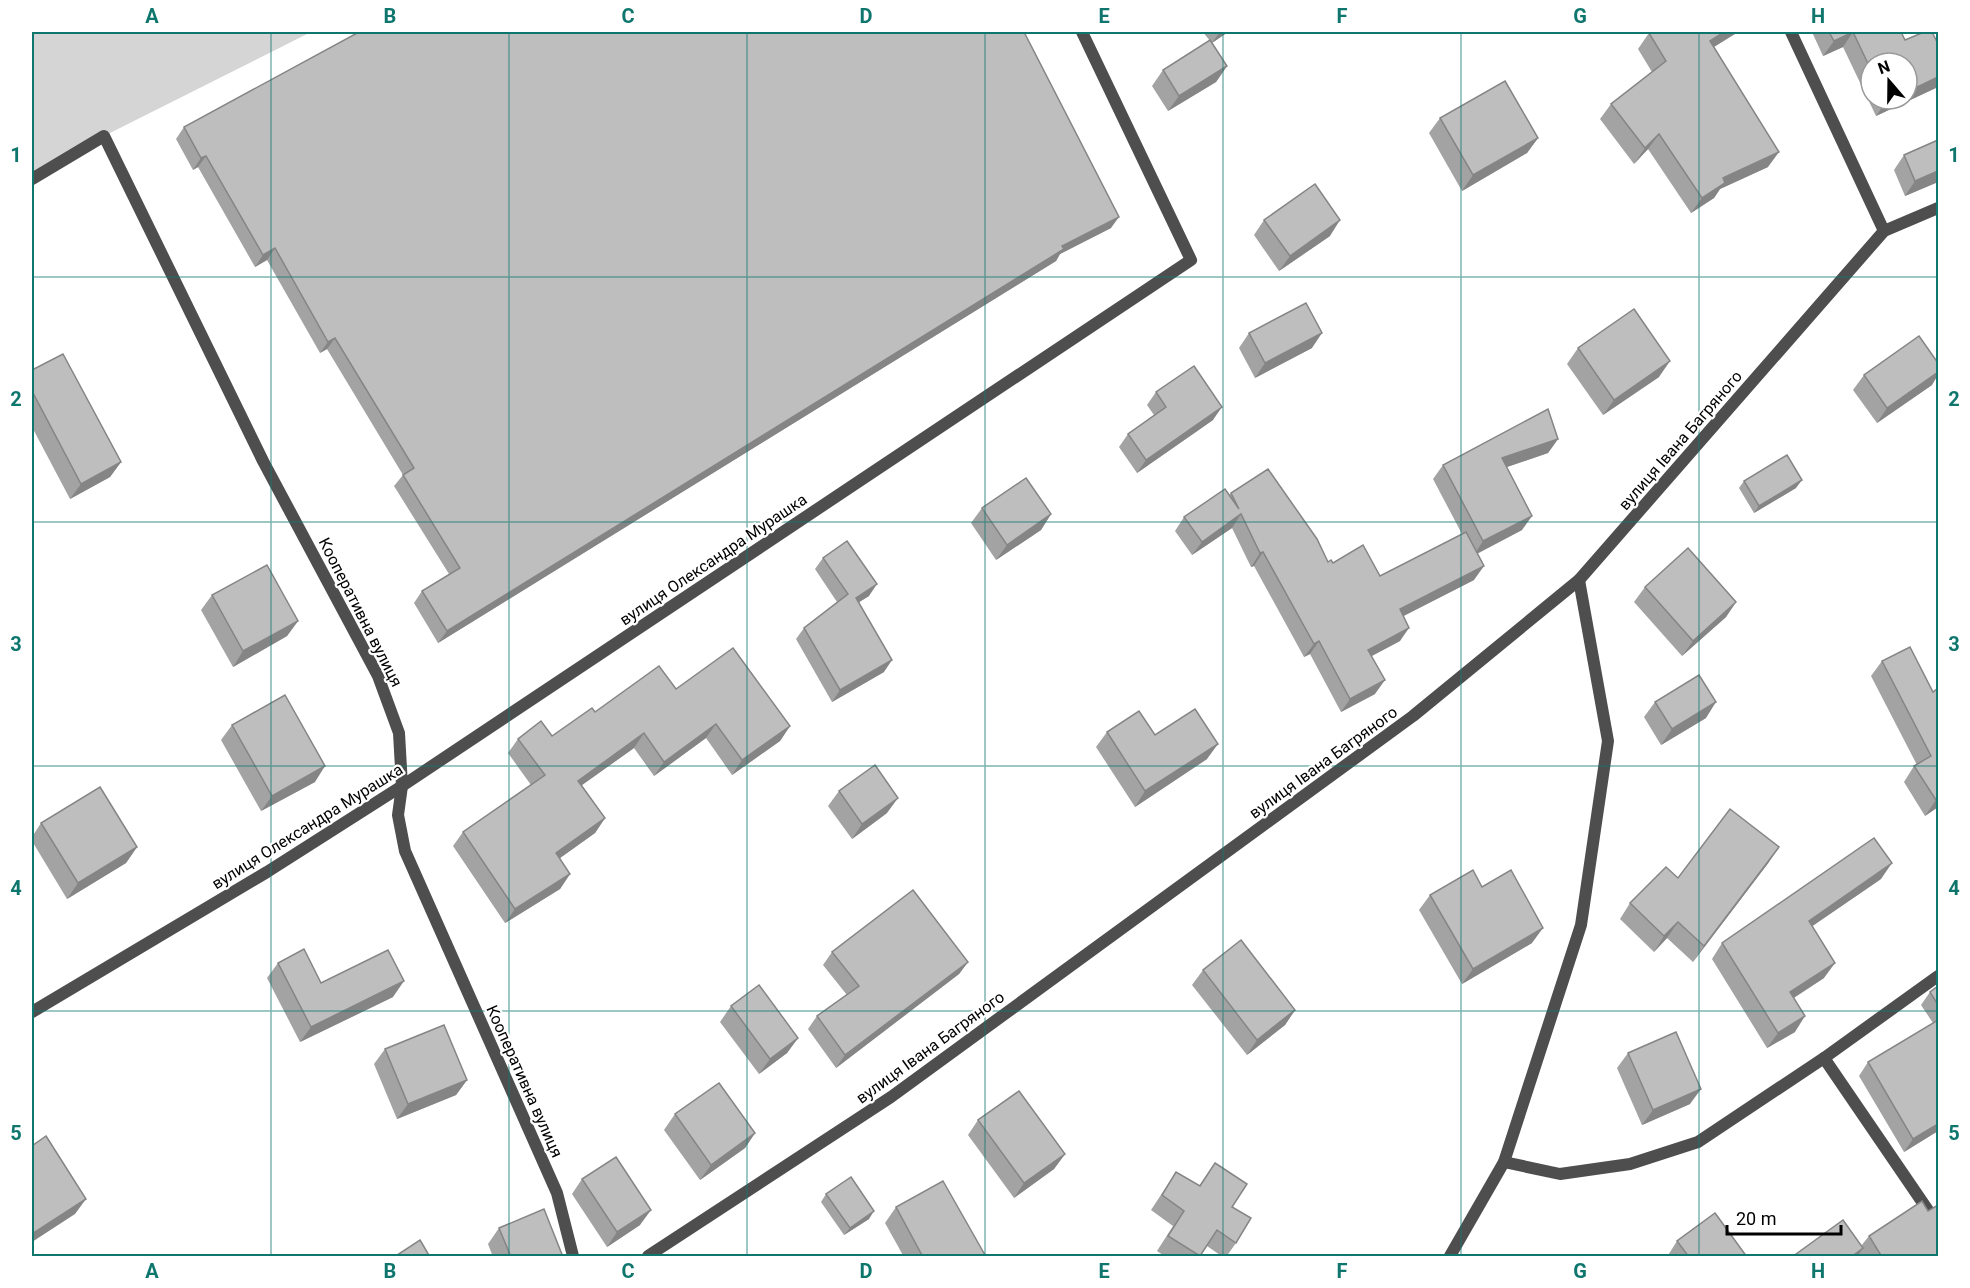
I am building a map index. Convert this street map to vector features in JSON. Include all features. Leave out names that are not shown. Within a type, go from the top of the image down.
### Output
[{"type":"street","name":"вулиця Олександра Мурашка","points":[[32,1012],[267,872],[402,786],[1191,260],[1082,32]]},
{"type":"street","points":[[1791,32],[1884,231]]},
{"type":"street","name":"Кооперативна вулиця","points":[[32,179],[104,136],[263,461],[378,676],[399,733],[402,786],[398,815],[405,851],[557,1193],[573,1257]]},
{"type":"street","name":"вулиця Івана Багряного","points":[[648,1257],[901,1090],[1413,716],[1580,580],[1884,231],[1938,208]]},
{"type":"street","points":[[1450,1257],[1504,1162],[1581,926],[1608,741],[1580,580]]},
{"type":"street","points":[[1504,1162],[1560,1174],[1630,1164],[1698,1142],[1824,1058],[1938,976]]},
{"type":"street","points":[[1824,1058],[1938,1225]]},
{"type":"shaded area","points":[[32,32],[311,32],[104,136],[32,179]]},
{"type":"building","points":[[359,32],[1024,32],[1119,217],[1062,246],[1064,249],[447,631],[422,591],[460,568],[403,475],[414,468],[335,338],[328,342],[275,248],[263,255],[206,156],[201,158],[184,127]]},
{"type":"building","points":[[1724,32],[1710,41],[1779,152],[1723,178],[1725,183],[1702,198],[1659,134],[1645,148],[1611,104],[1666,61],[1649,33]]},
{"type":"building","points":[[1829,32],[1853,32],[1834,41]]},
{"type":"building","points":[[1853,32],[1901,32],[1905,40],[1924,32],[1932,32],[1938,44],[1938,77],[1919,86],[1919,51],[1862,51]]},
{"type":"building","points":[[1210,40],[1227,66],[1179,96],[1163,70]]},
{"type":"building","points":[[1505,81],[1538,138],[1473,175],[1440,118]]},
{"type":"building","points":[[1938,140],[1938,171],[1915,181],[1904,155]]},
{"type":"building","points":[[1315,184],[1340,220],[1290,256],[1264,220]]},
{"type":"building","points":[[1306,303],[1322,333],[1265,363],[1249,333]]},
{"type":"building","points":[[1634,309],[1670,361],[1614,400],[1578,348]]},
{"type":"building","points":[[1919,336],[1938,363],[1938,372],[1887,408],[1864,375]]},
{"type":"building","points":[[63,354],[121,462],[81,484],[32,391],[32,370]]},
{"type":"building","points":[[1194,366],[1222,407],[1146,460],[1128,434],[1166,407],[1156,392]]},
{"type":"building","points":[[1548,409],[1558,439],[1502,458],[1532,516],[1483,541],[1443,465]]},
{"type":"building","points":[[1787,455],[1802,480],[1759,506],[1744,481]]},
{"type":"building","points":[[1268,469],[1317,539],[1328,562],[1331,560],[1333,563],[1363,545],[1380,576],[1466,532],[1484,566],[1400,609],[1409,628],[1368,650],[1385,680],[1350,699],[1319,641],[1314,644],[1263,552],[1260,553],[1241,514],[1202,542],[1184,517],[1225,489],[1239,509],[1231,493]]},
{"type":"building","points":[[1026,478],[1051,514],[1007,545],[982,508]]},
{"type":"building","points":[[847,541],[877,584],[856,598],[892,660],[840,690],[804,628],[848,594],[823,558]]},
{"type":"building","points":[[1688,548],[1736,602],[1693,641],[1645,587]]},
{"type":"building","points":[[267,565],[298,621],[243,651],[212,595]]},
{"type":"building","points":[[1910,647],[1933,692],[1938,688],[1938,799],[1936,800],[1914,766],[1931,756],[1882,661]]},
{"type":"building","points":[[733,648],[790,726],[742,760],[716,724],[664,762],[644,733],[578,781],[605,818],[556,853],[570,874],[515,909],[463,832],[545,775],[518,739],[541,721],[552,736],[592,708],[595,712],[659,666],[676,689]]},
{"type":"building","points":[[1699,675],[1716,702],[1672,729],[1655,702]]},
{"type":"building","points":[[285,695],[325,766],[272,796],[232,725]]},
{"type":"building","points":[[1195,709],[1218,744],[1145,791],[1107,732],[1139,711],[1155,735]]},
{"type":"building","points":[[875,765],[898,798],[862,824],[839,791]]},
{"type":"building","points":[[100,787],[137,847],[78,883],[41,823]]},
{"type":"building","points":[[1730,809],[1779,847],[1704,946],[1678,922],[1664,936],[1630,903],[1666,867],[1678,878]]},
{"type":"building","points":[[1874,838],[1892,863],[1809,921],[1835,963],[1790,992],[1805,1016],[1778,1033],[1722,943]]},
{"type":"building","points":[[1473,870],[1482,887],[1511,870],[1543,928],[1473,969],[1430,895]]},
{"type":"building","points":[[913,890],[968,962],[845,1055],[817,1016],[859,986],[832,952]]},
{"type":"building","points":[[1241,940],[1295,1010],[1257,1040],[1203,970]]},
{"type":"building","points":[[304,949],[321,983],[388,950],[404,981],[311,1027],[278,963]]},
{"type":"building","points":[[759,985],[798,1038],[770,1059],[731,1006]]},
{"type":"building","points":[[1938,986],[1938,1005],[1930,992]]},
{"type":"building","points":[[1938,1020],[1938,1124],[1913,1139],[1868,1062]]},
{"type":"building","points":[[444,1025],[467,1080],[408,1104],[385,1049]]},
{"type":"building","points":[[1676,1032],[1701,1089],[1653,1110],[1628,1053]]},
{"type":"building","points":[[719,1083],[755,1133],[711,1165],[675,1114]]},
{"type":"building","points":[[1019,1091],[1065,1154],[1024,1183],[978,1120]]},
{"type":"building","points":[[46,1136],[86,1199],[32,1234],[32,1146]]},
{"type":"building","points":[[616,1157],[651,1210],[617,1232],[582,1179]]},
{"type":"building","points":[[1215,1163],[1247,1184],[1232,1207],[1251,1218],[1236,1243],[1217,1230],[1200,1256],[1168,1236],[1184,1211],[1162,1195],[1176,1172],[1200,1186]]},
{"type":"building","points":[[851,1177],[874,1211],[850,1228],[826,1194]]},
{"type":"building","points":[[943,1181],[985,1255],[984,1257],[923,1257],[896,1207]]},
{"type":"building","points":[[1922,1201],[1928,1211],[1938,1205],[1938,1257],[1882,1257],[1869,1236]]},
{"type":"building","points":[[544,1209],[563,1257],[511,1257],[499,1228]]},
{"type":"building","points":[[1715,1213],[1747,1257],[1689,1257],[1677,1241]]},
{"type":"building","points":[[1843,1220],[1863,1248],[1851,1257],[1792,1257]]},
{"type":"building","points":[[420,1240],[430,1257],[394,1257]]}]
